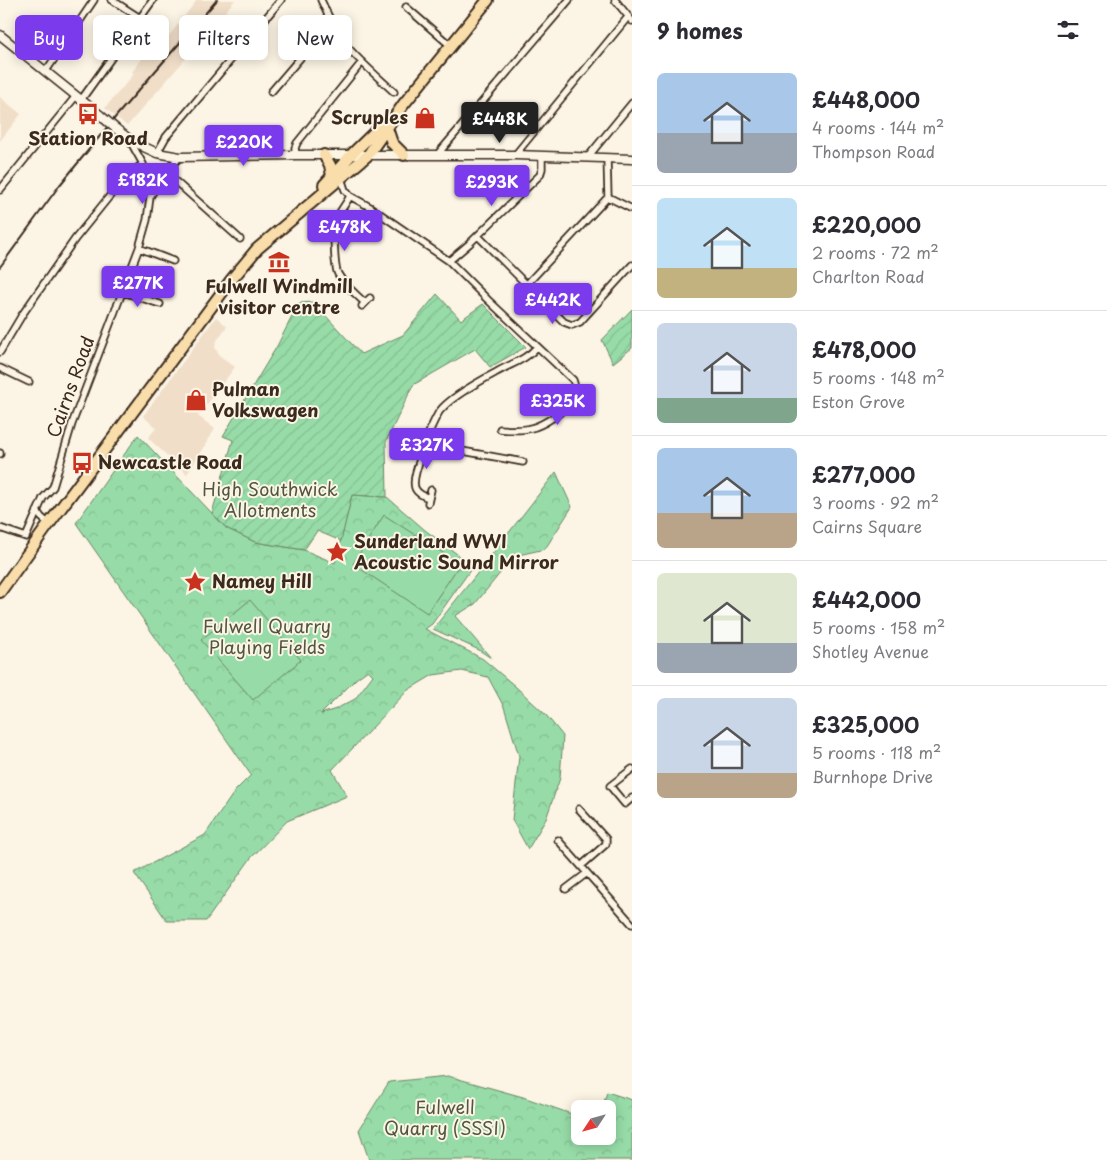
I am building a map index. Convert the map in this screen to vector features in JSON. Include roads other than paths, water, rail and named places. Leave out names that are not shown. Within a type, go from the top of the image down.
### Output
[{"type":"highway","points":[[0,592],[232,279],[257,249],[336,177],[368,155],[403,106],[488,0]]},
{"type":"highway","points":[[336,177],[351,155],[403,106]]},
{"type":"highway","points":[[387,128],[392,144],[404,155]]},
{"type":"highway","points":[[324,155],[336,177]]},
{"type":"main road","points":[[0,35],[129,139],[157,153],[180,157],[515,155],[632,159]]},
{"type":"street","points":[[46,71],[94,0]]},
{"type":"street","points":[[112,0],[135,15]]},
{"type":"street","points":[[142,15],[153,0]]},
{"type":"street","points":[[157,153],[166,137],[281,0]]},
{"type":"street","points":[[321,0],[328,15]]},
{"type":"street","points":[[437,155],[569,0]]},
{"type":"street","points":[[515,155],[630,19],[615,0]]},
{"type":"street","points":[[406,7],[451,46]]},
{"type":"street","points":[[352,51],[394,92]]},
{"type":"street","points":[[0,190],[79,98],[108,60]]},
{"type":"street","points":[[271,92],[298,60]]},
{"type":"street","points":[[296,155],[295,148],[297,143],[362,62]]},
{"type":"street","points":[[587,158],[632,103]]},
{"type":"street","name":"Cairns Road","points":[[26,537],[43,498],[52,487],[72,424],[139,248],[147,220],[150,197],[147,178],[143,164],[129,139]]},
{"type":"street","points":[[449,261],[478,236],[540,174],[542,156]]},
{"type":"street","name":"Cairns Road","points":[[150,197],[165,172],[180,157]]},
{"type":"street","points":[[527,284],[608,197],[607,158]]},
{"type":"street","points":[[0,352],[22,315],[75,239],[125,177],[143,164]]},
{"type":"street","points":[[165,172],[240,239]]},
{"type":"street","points":[[336,177],[350,196],[370,207],[449,261],[573,380],[575,388],[573,397],[569,404],[551,419],[531,428],[516,430],[500,429]]},
{"type":"street","points":[[350,196],[334,227],[335,266],[338,274],[363,305],[370,298]]},
{"type":"street","points":[[608,197],[632,209]]},
{"type":"street","points":[[478,236],[564,322],[572,325],[580,322],[632,265]]},
{"type":"street","points":[[139,248],[172,261]]},
{"type":"street","points":[[122,292],[160,304]]},
{"type":"street","points":[[431,490],[428,501],[416,491],[414,481],[424,444],[445,405],[495,372],[526,357],[537,347]]},
{"type":"street","points":[[0,368],[29,382]]},
{"type":"street","points":[[424,444],[524,462]]},
{"type":"street","points":[[37,511],[41,518],[49,524]]},
{"type":"street","points":[[0,528],[26,537],[32,548]]},
{"type":"street","points":[[632,769],[610,786],[625,804],[632,798]]},
{"type":"street","points":[[578,808],[607,840],[604,846],[581,866]]},
{"type":"street","points":[[558,840],[632,924]]},
{"type":"street","points":[[566,889],[587,873]]},
{"type":"railway","points":[[0,267],[59,186],[118,114],[217,0]]},
{"type":"place","name":"Station Road","points":[[88,114]]},
{"type":"place","name":"Scruples","points":[[425,118]]},
{"type":"place","name":"Fulwell Windmill visitor centre","points":[[279,262]]},
{"type":"place","name":"Pulman Volkswagen","points":[[196,400]]},
{"type":"place","name":"Newcastle Road","points":[[82,463]]},
{"type":"place","name":"Sunderland WWI Acoustic Sound Mirror","points":[[337,552]]},
{"type":"place","name":"Namey Hill","points":[[195,582]]},
{"type":"park label","name":"High Southwick Allotments","points":[[270,500]]},
{"type":"park label","name":"Fulwell Quarry Playing Fields","points":[[267,638]]},
{"type":"park label","name":"Fulwell Quarry (SSSI)","points":[[445,1118]]}]
